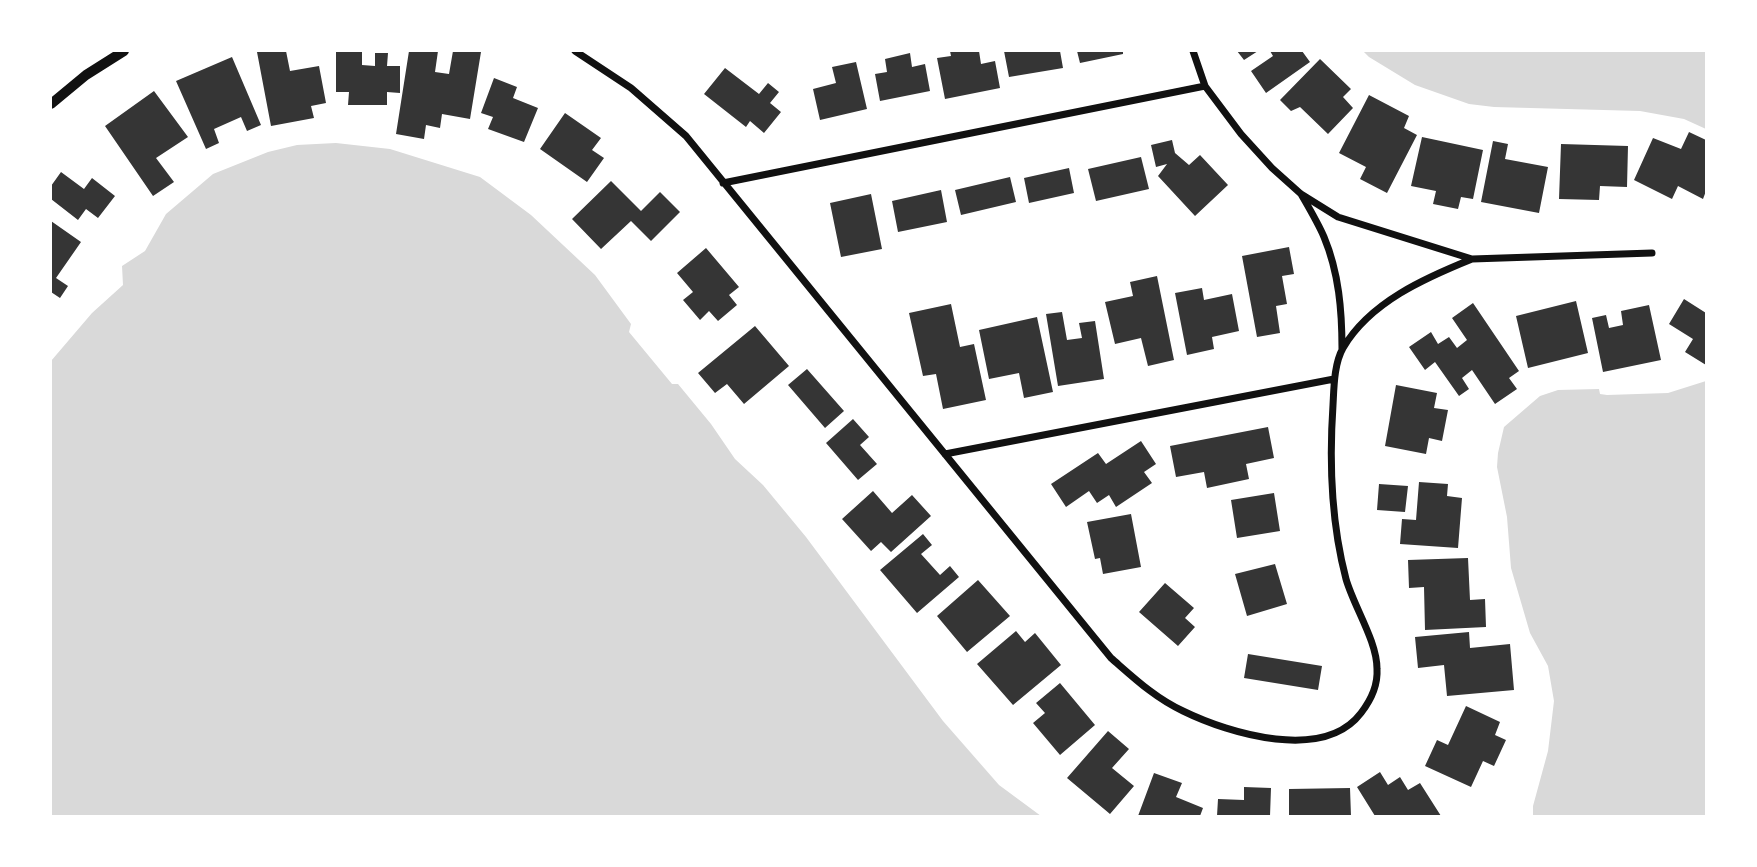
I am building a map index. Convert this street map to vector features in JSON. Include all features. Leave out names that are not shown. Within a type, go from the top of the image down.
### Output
[{"type":"street","points":[[51,104],[86,75],[124,51]]},
{"type":"street","points":[[575,51],[631,88],[686,136],[1111,658],[1153,694],[1183,711],[1216,725],[1256,736],[1291,740],[1337,734],[1353,724],[1376,688],[1378,667],[1347,581],[1332,498],[1334,379],[1342,349],[1339,293],[1324,237],[1301,194]]},
{"type":"street","points":[[1193,51],[1205,86],[1241,134],[1272,168],[1301,194],[1338,217],[1472,259],[1652,253]]},
{"type":"street","points":[[723,183],[1205,86]]},
{"type":"street","points":[[1342,349],[1365,320],[1386,303],[1438,273],[1472,259]]},
{"type":"street","points":[[945,454],[1334,379]]},
{"type":"shaded area","points":[[1363,51],[1706,51],[1706,129],[1684,119],[1640,111],[1469,104],[1415,85]]},
{"type":"shaded area","points":[[336,143],[390,149],[480,177],[531,215],[595,275],[631,324],[629,332],[672,384],[678,384],[735,459],[763,485],[806,537],[943,721],[999,785],[1041,816],[51,816],[51,361],[92,313],[123,285],[122,266],[145,251],[166,214],[213,174],[268,152],[297,145]]},
{"type":"shaded area","points":[[1706,381],[1706,816],[1533,816],[1533,806],[1548,751],[1554,701],[1548,666],[1530,633],[1511,568],[1507,517],[1497,467],[1504,427],[1540,396],[1558,390],[1599,389],[1600,394],[1607,395],[1668,393]]},
{"type":"building","points":[[286,51],[290,71],[319,66],[326,103],[311,106],[314,118],[271,126],[257,52]]},
{"type":"building","points":[[336,51],[362,51],[362,65],[375,66],[375,53],[388,53],[387,66],[400,66],[400,93],[387,92],[387,105],[348,105],[349,92],[336,92]]},
{"type":"building","points":[[409,51],[438,51],[435,72],[449,74],[453,51],[481,52],[470,119],[442,114],[440,128],[426,125],[424,139],[396,134]]},
{"type":"building","points":[[950,51],[979,51],[981,64],[995,61],[1000,88],[945,99],[937,58],[951,56]]},
{"type":"building","points":[[1004,51],[1060,51],[1063,68],[1009,77]]},
{"type":"building","points":[[1077,51],[1123,51],[1123,54],[1080,63]]},
{"type":"building","points":[[1237,51],[1258,51],[1244,60]]},
{"type":"building","points":[[1270,51],[1302,51],[1310,62],[1266,93],[1251,71],[1273,56]]},
{"type":"building","points":[[910,53],[912,67],[925,64],[930,91],[880,101],[875,74],[887,72],[885,59]]},
{"type":"building","points":[[232,57],[261,125],[247,131],[241,117],[214,129],[219,143],[206,149],[176,81]]},
{"type":"building","points":[[1320,59],[1351,89],[1343,97],[1353,108],[1328,134],[1300,107],[1291,111],[1280,100]]},
{"type":"building","points":[[856,62],[867,109],[820,120],[813,89],[836,83],[832,67]]},
{"type":"building","points":[[725,68],[759,94],[768,83],[779,92],[770,103],[781,112],[764,133],[750,121],[746,127],[704,94]]},
{"type":"building","points":[[494,78],[517,87],[513,98],[538,108],[524,142],[488,129],[493,117],[481,113]]},
{"type":"building","points":[[154,91],[188,137],[156,158],[174,182],[153,196],[105,126]]},
{"type":"building","points":[[1369,95],[1409,116],[1404,128],[1417,135],[1387,193],[1360,179],[1366,167],[1339,153]]},
{"type":"building","points":[[565,113],[601,138],[592,150],[604,158],[587,182],[540,149]]},
{"type":"building","points":[[1689,132],[1706,140],[1706,191],[1703,199],[1678,186],[1672,199],[1634,180],[1653,138],[1681,149]]},
{"type":"building","points":[[1422,137],[1483,150],[1473,199],[1461,197],[1458,209],[1433,204],[1436,191],[1411,186]]},
{"type":"building","points":[[1172,140],[1175,153],[1189,165],[1200,155],[1228,185],[1195,216],[1158,176],[1167,164],[1156,167],[1151,145]]},
{"type":"building","points":[[1493,141],[1508,144],[1505,159],[1548,167],[1539,213],[1481,202]]},
{"type":"building","points":[[1561,144],[1628,146],[1627,187],[1600,186],[1599,200],[1559,199]]},
{"type":"building","points":[[1141,157],[1149,189],[1096,201],[1088,169]]},
{"type":"building","points":[[1069,168],[1074,193],[1029,203],[1024,178]]},
{"type":"building","points":[[61,172],[84,189],[92,178],[115,196],[98,218],[86,209],[78,220],[51,199],[51,186]]},
{"type":"building","points":[[1010,177],[1016,202],[961,215],[955,190]]},
{"type":"building","points":[[611,181],[641,211],[660,192],[680,212],[651,241],[631,221],[601,249],[572,219]]},
{"type":"building","points":[[941,190],[947,222],[898,232],[892,201]]},
{"type":"building","points":[[871,194],[882,249],[841,257],[830,203]]},
{"type":"building","points":[[51,221],[81,242],[56,278],[68,286],[60,298],[51,292]]},
{"type":"building","points":[[1289,247],[1294,274],[1282,276],[1287,304],[1276,306],[1280,333],[1257,337],[1242,256]]},
{"type":"building","points":[[706,248],[739,287],[729,295],[737,305],[718,321],[709,311],[700,320],[683,300],[693,292],[677,273]]},
{"type":"building","points":[[1157,276],[1174,360],[1148,366],[1141,338],[1115,344],[1105,302],[1133,296],[1130,282]]},
{"type":"building","points":[[1202,288],[1204,300],[1232,294],[1239,331],[1212,337],[1214,349],[1187,355],[1175,293]]},
{"type":"building","points":[[1684,299],[1706,313],[1706,365],[1685,352],[1693,339],[1669,324]]},
{"type":"building","points":[[1576,301],[1588,353],[1528,368],[1516,316]]},
{"type":"building","points":[[1473,303],[1519,371],[1509,378],[1517,389],[1495,404],[1472,370],[1462,378],[1469,389],[1459,396],[1435,362],[1425,370],[1409,347],[1431,332],[1438,344],[1449,337],[1457,348],[1467,340],[1452,318]]},
{"type":"building","points":[[951,304],[960,347],[974,344],[986,400],[943,409],[936,374],[923,376],[909,313]]},
{"type":"building","points":[[1649,305],[1661,360],[1603,372],[1592,318],[1606,315],[1609,328],[1623,325],[1621,311]]},
{"type":"building","points":[[1062,312],[1067,340],[1082,338],[1079,323],[1095,321],[1104,379],[1058,386],[1046,314]]},
{"type":"building","points":[[1037,317],[1053,392],[1024,398],[1019,373],[989,379],[979,330]]},
{"type":"building","points":[[755,326],[789,366],[744,404],[727,384],[715,393],[698,373]]},
{"type":"building","points":[[807,369],[844,411],[825,428],[788,385]]},
{"type":"building","points":[[1396,385],[1437,393],[1434,408],[1448,410],[1442,441],[1429,438],[1426,454],[1385,446]]},
{"type":"building","points":[[853,419],[869,437],[860,445],[877,464],[858,480],[826,443]]},
{"type":"building","points":[[1268,427],[1274,458],[1246,464],[1249,479],[1207,488],[1204,472],[1176,477],[1170,446]]},
{"type":"building","points":[[1141,441],[1156,464],[1144,472],[1152,483],[1116,507],[1109,495],[1097,503],[1089,491],[1066,507],[1051,484],[1098,453],[1106,464]]},
{"type":"building","points":[[1419,482],[1448,484],[1447,496],[1462,498],[1458,548],[1400,544],[1402,519],[1416,520]]},
{"type":"building","points":[[1379,484],[1408,486],[1405,512],[1377,510]]},
{"type":"building","points":[[873,491],[892,513],[912,495],[931,516],[891,552],[881,542],[871,551],[842,519]]},
{"type":"building","points":[[1274,493],[1280,531],[1237,538],[1231,500]]},
{"type":"building","points":[[1131,514],[1141,567],[1103,574],[1100,558],[1095,559],[1087,522]]},
{"type":"building","points":[[923,534],[932,545],[921,554],[940,575],[950,566],[959,577],[917,613],[880,570]]},
{"type":"building","points":[[1468,558],[1470,600],[1485,599],[1486,627],[1425,630],[1424,587],[1409,588],[1408,560]]},
{"type":"building","points":[[1275,564],[1287,604],[1247,616],[1235,574]]},
{"type":"building","points":[[978,580],[1010,616],[967,652],[937,616]]},
{"type":"building","points":[[1165,583],[1194,608],[1185,618],[1195,627],[1178,646],[1139,612]]},
{"type":"building","points":[[1016,631],[1025,642],[1035,633],[1061,665],[1013,705],[977,664]]},
{"type":"building","points":[[1469,632],[1470,648],[1510,644],[1514,690],[1447,696],[1444,665],[1418,668],[1415,637]]},
{"type":"building","points":[[1248,654],[1322,666],[1318,690],[1244,678]]},
{"type":"building","points":[[1060,683],[1095,725],[1060,755],[1033,723],[1045,713],[1036,703]]},
{"type":"building","points":[[1466,706],[1500,722],[1495,735],[1506,740],[1494,766],[1483,761],[1471,787],[1425,766],[1437,740],[1448,745]]},
{"type":"building","points":[[1108,731],[1129,749],[1112,768],[1134,786],[1110,814],[1067,778]]},
{"type":"building","points":[[1380,772],[1388,785],[1400,777],[1408,790],[1420,783],[1441,816],[1375,816],[1357,787]]},
{"type":"building","points":[[1154,773],[1182,783],[1176,797],[1203,808],[1200,816],[1138,816]]},
{"type":"building","points":[[1244,787],[1271,788],[1270,816],[1217,816],[1218,799],[1244,800]]},
{"type":"building","points":[[1350,788],[1351,816],[1289,816],[1289,789]]}]
